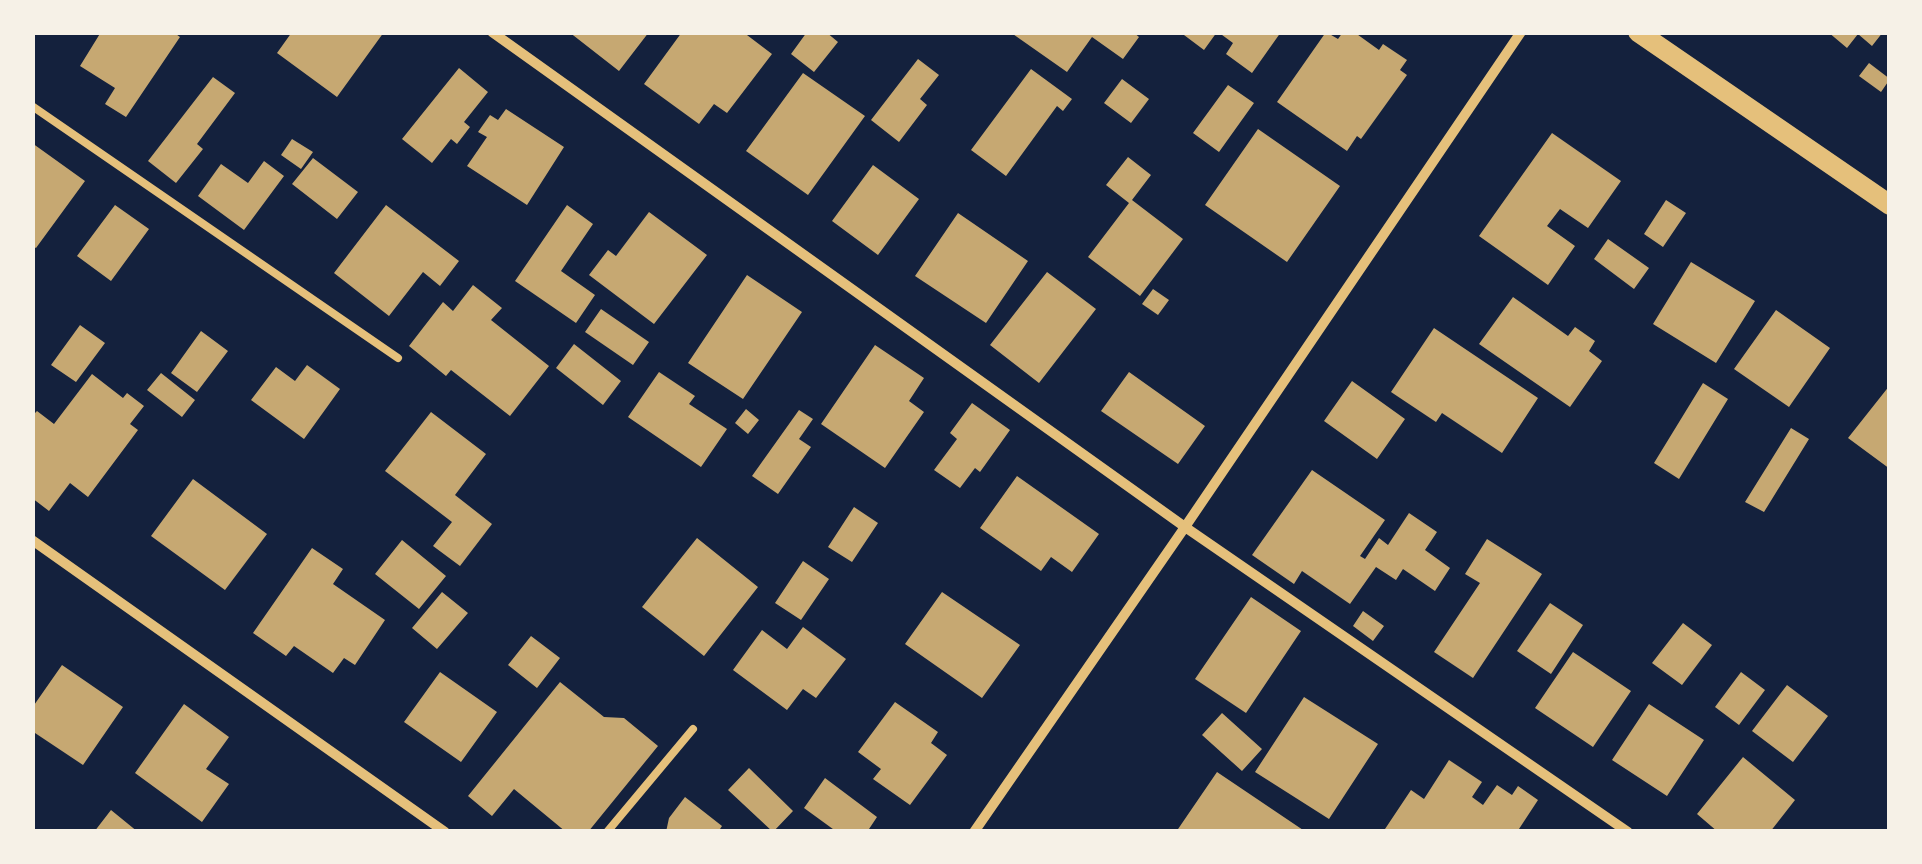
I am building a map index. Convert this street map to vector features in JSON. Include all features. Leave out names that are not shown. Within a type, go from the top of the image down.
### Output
[{"type":"main road","points":[[1638,32],[1890,205]]},
{"type":"street","points":[[492,32],[1186,527],[1628,832]]},
{"type":"street","points":[[974,832],[1521,32]]},
{"type":"street","points":[[32,540],[445,832]]},
{"type":"lane","points":[[32,106],[398,358]]},
{"type":"lane","points":[[608,832],[693,729]]},
{"type":"building","points":[[101,32],[173,32],[180,37],[126,117],[105,104],[115,88],[80,66]]},
{"type":"building","points":[[292,32],[384,32],[337,97],[277,53]]},
{"type":"building","points":[[569,32],[649,32],[619,71]]},
{"type":"building","points":[[682,32],[743,32],[772,54],[727,113],[714,104],[699,124],[644,84]]},
{"type":"building","points":[[807,32],[826,32],[838,42],[814,72],[791,54]]},
{"type":"building","points":[[1010,32],[1133,32],[1139,37],[1123,59],[1092,37],[1067,72]]},
{"type":"building","points":[[1180,32],[1217,32],[1204,50]]},
{"type":"building","points":[[1218,32],[1281,32],[1252,73],[1226,54],[1233,43]]},
{"type":"building","points":[[1326,32],[1338,39],[1343,32],[1354,32],[1379,50],[1383,44],[1407,60],[1400,70],[1407,75],[1361,139],[1357,136],[1347,151],[1277,102]]},
{"type":"building","points":[[1828,32],[1883,32],[1872,46],[1858,34],[1847,48]]},
{"type":"building","points":[[918,59],[939,75],[920,99],[927,105],[899,142],[871,120]]},
{"type":"building","points":[[1869,63],[1890,79],[1881,92],[1859,76]]},
{"type":"building","points":[[459,68],[488,92],[464,122],[470,127],[457,144],[451,139],[432,163],[402,139]]},
{"type":"building","points":[[1031,69],[1072,99],[1063,111],[1057,106],[1006,176],[971,150]]},
{"type":"building","points":[[803,73],[865,116],[808,195],[746,151]]},
{"type":"building","points":[[213,77],[235,93],[197,144],[203,149],[176,183],[148,161]]},
{"type":"building","points":[[1122,79],[1149,99],[1131,123],[1104,103]]},
{"type":"building","points":[[1228,85],[1254,103],[1219,152],[1193,133]]},
{"type":"building","points":[[506,109],[564,147],[527,205],[467,166],[487,137],[478,132],[490,115],[498,120]]},
{"type":"building","points":[[1258,129],[1340,186],[1287,262],[1205,205]]},
{"type":"building","points":[[1552,133],[1621,181],[1588,228],[1560,209],[1547,226],[1575,246],[1548,285],[1479,236]]},
{"type":"building","points":[[292,139],[313,152],[301,169],[281,155]]},
{"type":"building","points":[[32,143],[85,181],[36,248],[32,246]]},
{"type":"building","points":[[1128,157],[1151,175],[1132,200],[1183,239],[1140,296],[1088,257],[1129,203],[1106,185]]},
{"type":"building","points":[[313,158],[358,192],[337,219],[292,184]]},
{"type":"building","points":[[264,161],[284,176],[244,230],[198,196],[221,164],[248,183]]},
{"type":"building","points":[[873,165],[919,199],[878,255],[832,221]]},
{"type":"building","points":[[1666,200],[1686,213],[1663,247],[1644,234]]},
{"type":"building","points":[[115,205],[149,229],[111,281],[77,256]]},
{"type":"building","points":[[386,205],[459,261],[440,286],[423,272],[389,316],[334,273]]},
{"type":"building","points":[[567,205],[593,224],[561,271],[595,295],[576,323],[515,281]]},
{"type":"building","points":[[649,212],[707,255],[654,324],[589,275],[608,250],[616,256]]},
{"type":"building","points":[[958,213],[1028,261],[986,323],[915,276]]},
{"type":"building","points":[[1608,239],[1649,268],[1634,289],[1594,259]]},
{"type":"building","points":[[1691,262],[1755,301],[1716,363],[1653,324]]},
{"type":"building","points":[[1047,272],[1096,309],[1039,383],[990,345]]},
{"type":"building","points":[[747,275],[802,312],[743,399],[688,363]]},
{"type":"building","points":[[473,285],[502,308],[491,320],[549,366],[510,416],[451,370],[446,376],[409,346],[443,302],[453,311]]},
{"type":"building","points":[[1153,289],[1169,300],[1158,315],[1142,304]]},
{"type":"building","points":[[1513,297],[1568,336],[1575,327],[1595,341],[1589,351],[1602,361],[1570,407],[1479,344]]},
{"type":"building","points":[[601,309],[649,342],[633,365],[585,332]]},
{"type":"building","points":[[1776,310],[1830,348],[1789,407],[1734,369]]},
{"type":"building","points":[[80,325],[105,343],[76,382],[51,365]]},
{"type":"building","points":[[1434,328],[1538,398],[1502,453],[1442,413],[1436,422],[1391,392]]},
{"type":"building","points":[[201,331],[228,351],[197,392],[171,373]]},
{"type":"building","points":[[574,344],[621,381],[603,405],[556,368]]},
{"type":"building","points":[[875,345],[924,378],[909,401],[924,412],[885,468],[821,424]]},
{"type":"building","points":[[307,365],[340,389],[304,439],[251,400],[276,367],[295,381]]},
{"type":"building","points":[[659,372],[695,396],[689,404],[727,429],[701,467],[628,417]]},
{"type":"building","points":[[1129,372],[1205,426],[1178,464],[1101,411]]},
{"type":"building","points":[[161,373],[195,400],[182,417],[147,390]]},
{"type":"building","points":[[92,374],[123,398],[127,393],[144,406],[130,424],[138,430],[88,497],[70,483],[49,511],[32,498],[32,416],[37,411],[54,424]]},
{"type":"building","points":[[1352,381],[1405,419],[1377,459],[1324,421]]},
{"type":"building","points":[[1703,383],[1728,399],[1679,479],[1654,463]]},
{"type":"building","points":[[1890,385],[1890,469],[1848,438]]},
{"type":"building","points":[[972,403],[1010,430],[980,472],[975,468],[960,488],[934,470],[957,439],[950,433]]},
{"type":"building","points":[[746,409],[759,420],[748,434],[735,423]]},
{"type":"building","points":[[799,410],[813,419],[799,439],[811,447],[778,494],[752,476]]},
{"type":"building","points":[[431,412],[486,454],[455,495],[492,524],[460,566],[433,546],[452,522],[385,471]]},
{"type":"building","points":[[1791,428],[1809,439],[1764,512],[1745,502]]},
{"type":"building","points":[[1312,470],[1385,520],[1360,556],[1365,559],[1379,538],[1388,545],[1409,513],[1437,532],[1425,550],[1450,568],[1435,591],[1403,569],[1396,580],[1376,567],[1350,604],[1302,571],[1294,584],[1252,555]]},
{"type":"building","points":[[1017,476],[1099,534],[1072,572],[1051,557],[1041,571],[980,528]]},
{"type":"building","points":[[193,479],[267,534],[225,590],[151,536]]},
{"type":"building","points":[[854,507],[878,523],[852,562],[828,547]]},
{"type":"building","points":[[697,538],[758,587],[704,656],[642,607]]},
{"type":"building","points":[[1487,539],[1542,574],[1473,678],[1434,652],[1480,583],[1465,574]]},
{"type":"building","points":[[402,540],[446,576],[419,609],[375,574]]},
{"type":"building","points":[[312,548],[343,569],[333,584],[385,620],[355,665],[344,658],[333,673],[294,646],[286,656],[253,633]]},
{"type":"building","points":[[803,561],[829,579],[801,620],[775,603]]},
{"type":"building","points":[[442,592],[468,613],[437,649],[412,628]]},
{"type":"building","points":[[942,592],[1020,645],[982,698],[905,644]]},
{"type":"building","points":[[1251,597],[1301,631],[1246,713],[1195,679]]},
{"type":"building","points":[[1550,603],[1583,625],[1551,674],[1517,651]]},
{"type":"building","points":[[1363,611],[1384,626],[1373,641],[1353,626]]},
{"type":"building","points":[[1683,623],[1712,645],[1682,685],[1652,663]]},
{"type":"building","points":[[803,627],[846,659],[816,698],[803,689],[787,710],[733,670],[762,630],[787,649]]},
{"type":"building","points":[[531,636],[560,658],[537,688],[508,665]]},
{"type":"building","points":[[1573,652],[1631,691],[1593,747],[1535,708]]},
{"type":"building","points":[[62,665],[123,707],[83,765],[32,731],[32,708]]},
{"type":"building","points":[[440,672],[497,712],[461,762],[404,722]]},
{"type":"building","points":[[1741,672],[1765,690],[1739,725],[1715,707]]},
{"type":"building","points":[[560,682],[604,717],[624,718],[658,746],[588,832],[566,832],[514,789],[492,816],[468,796]]},
{"type":"building","points":[[1787,685],[1828,716],[1793,762],[1752,731]]},
{"type":"building","points":[[1304,697],[1378,744],[1329,819],[1255,772]]},
{"type":"building","points":[[895,702],[938,732],[931,743],[947,755],[910,805],[873,779],[881,769],[858,752]]},
{"type":"building","points":[[184,704],[229,737],[206,769],[229,784],[202,822],[135,773]]},
{"type":"building","points":[[1649,704],[1704,740],[1667,796],[1612,760]]},
{"type":"building","points":[[1222,713],[1262,749],[1242,771],[1202,735]]},
{"type":"building","points":[[1743,757],[1795,800],[1770,832],[1718,832],[1697,814]]},
{"type":"building","points":[[1449,760],[1482,782],[1472,797],[1483,805],[1497,785],[1512,795],[1518,786],[1538,800],[1517,832],[1383,832],[1411,790],[1424,799]]},
{"type":"building","points":[[749,768],[793,811],[773,832],[728,790]]},
{"type":"building","points":[[1217,772],[1306,832],[1176,832]]},
{"type":"building","points":[[825,778],[877,817],[867,832],[837,832],[804,808]]},
{"type":"building","points":[[685,797],[722,826],[718,832],[666,832],[669,818]]},
{"type":"building","points":[[111,810],[138,832],[94,832]]}]
